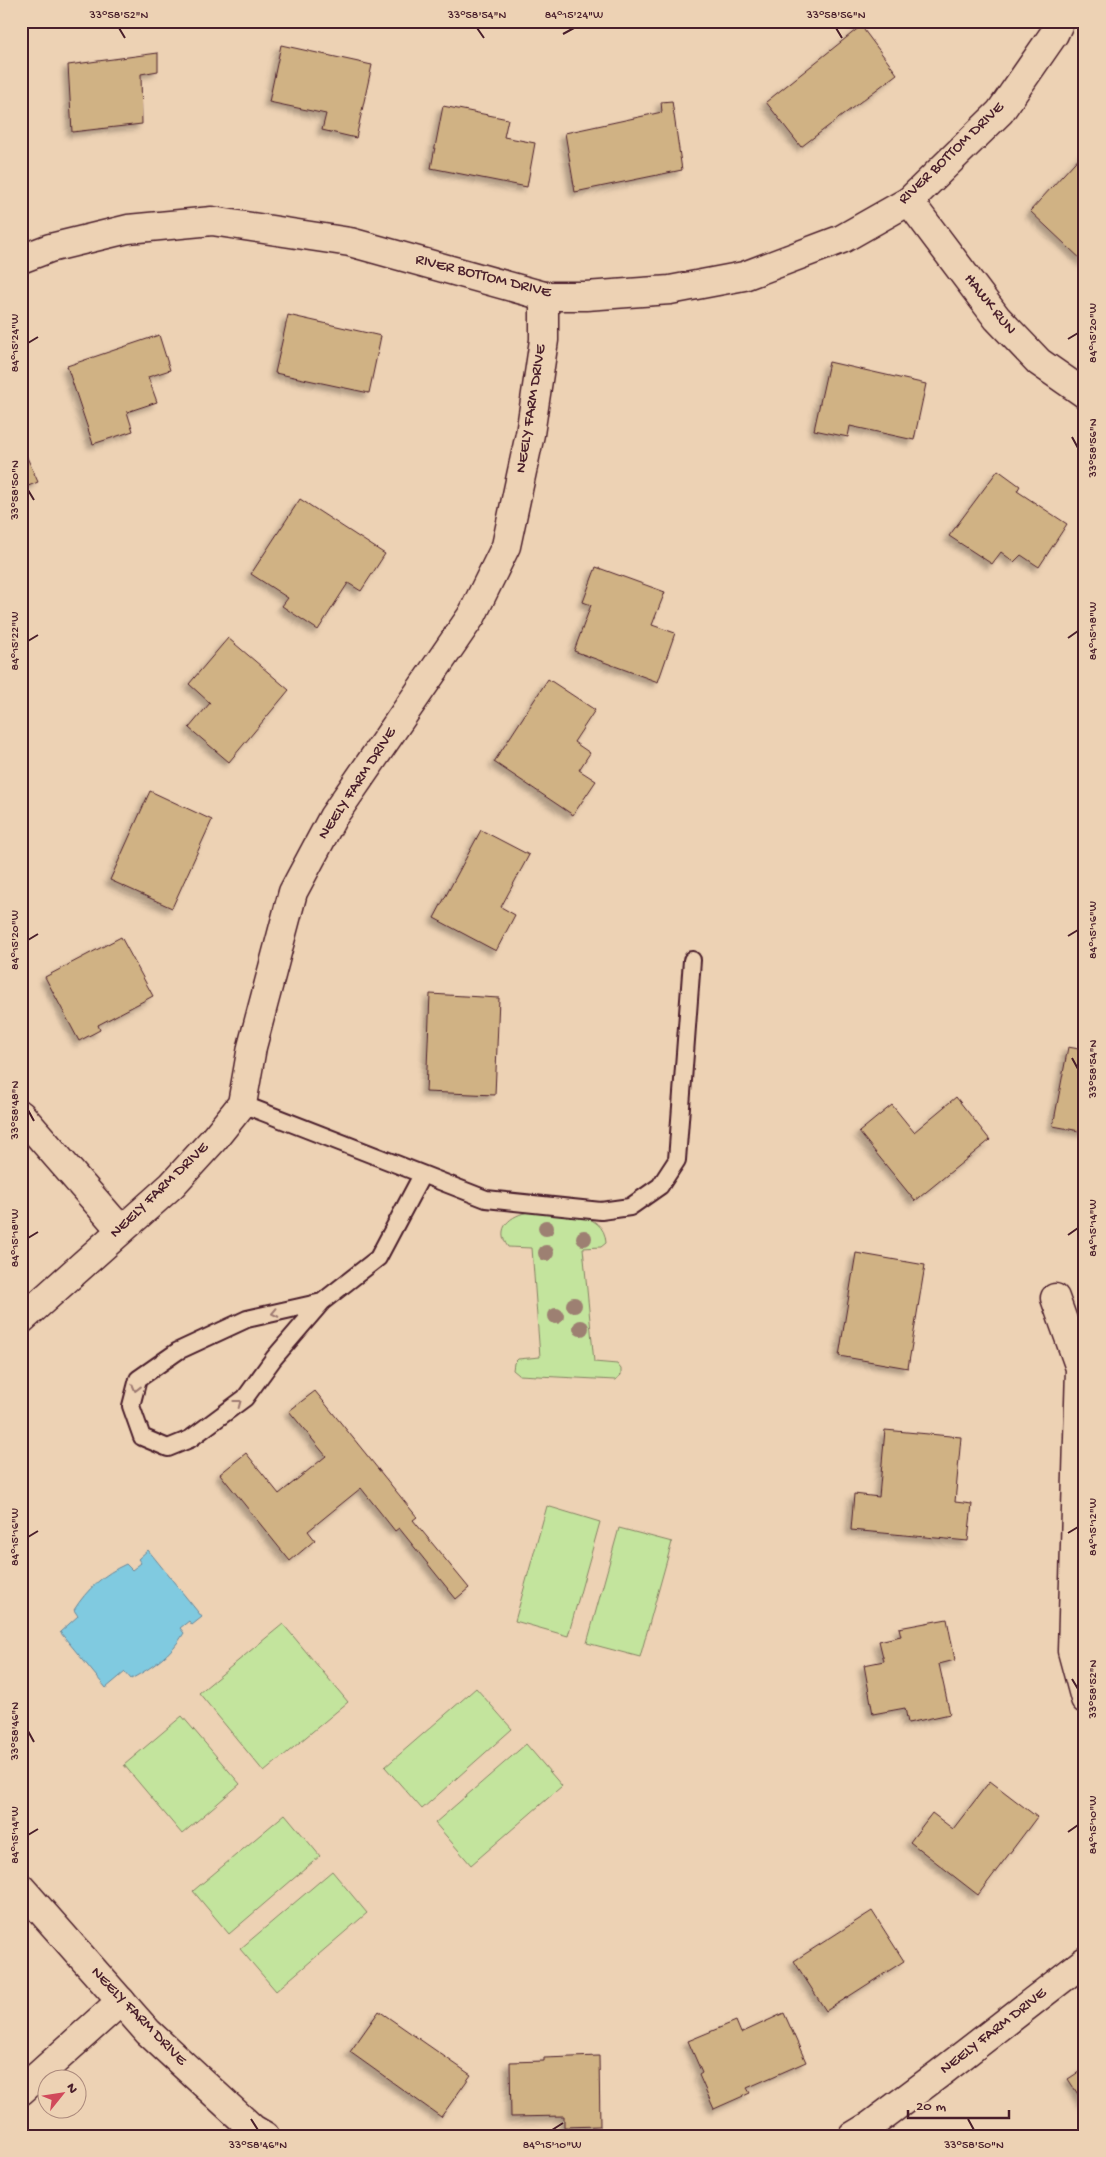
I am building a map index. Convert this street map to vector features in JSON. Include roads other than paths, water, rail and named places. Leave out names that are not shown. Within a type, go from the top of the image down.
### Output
[{"type":"street","name":"RIVER BOTTOM DRIVE","points":[[21,259],[50,248],[128,229],[212,221],[350,242],[544,296],[586,296],[670,290],[744,276],[842,239],[908,201],[1000,112],[1054,34],[1060,21]]},
{"type":"street","name":"HAWK RUN","points":[[908,201],[997,318],[1039,362],[1085,394]]},
{"type":"street","name":"NEELY FARM DRIVE","points":[[21,1320],[120,1229],[172,1185],[214,1139],[242,1104],[252,1047],[292,892],[333,817],[472,615],[506,546],[530,434],[544,340],[544,296]]},
{"type":"street","points":[[21,1115],[120,1229]]},
{"type":"street","points":[[1055,1298],[1080,1368],[1072,1651],[1085,1699]]},
{"type":"street","name":"NEELY FARM DRIVE","points":[[21,1888],[148,2032],[253,2129],[265,2136]]},
{"type":"street","name":"NEELY FARM DRIVE","points":[[854,2136],[940,2074],[1085,1961]]},
{"type":"street","points":[[21,2091],[121,2001]]},
{"type":"lane","points":[[242,1104],[486,1199],[601,1211],[630,1207],[660,1186],[677,1160],[692,960]]},
{"type":"lane","points":[[322,1302],[246,1319],[178,1351],[138,1379],[131,1406],[142,1437],[168,1448],[190,1439],[245,1398],[274,1358],[322,1302],[378,1258],[422,1175]]},
{"type":"water","points":[[148,1550],[202,1617],[192,1625],[189,1621],[180,1628],[184,1633],[179,1641],[154,1665],[131,1679],[125,1672],[106,1688],[60,1632],[78,1616],[74,1610],[97,1583],[110,1572],[126,1564],[132,1570],[141,1563],[138,1559]]}]
